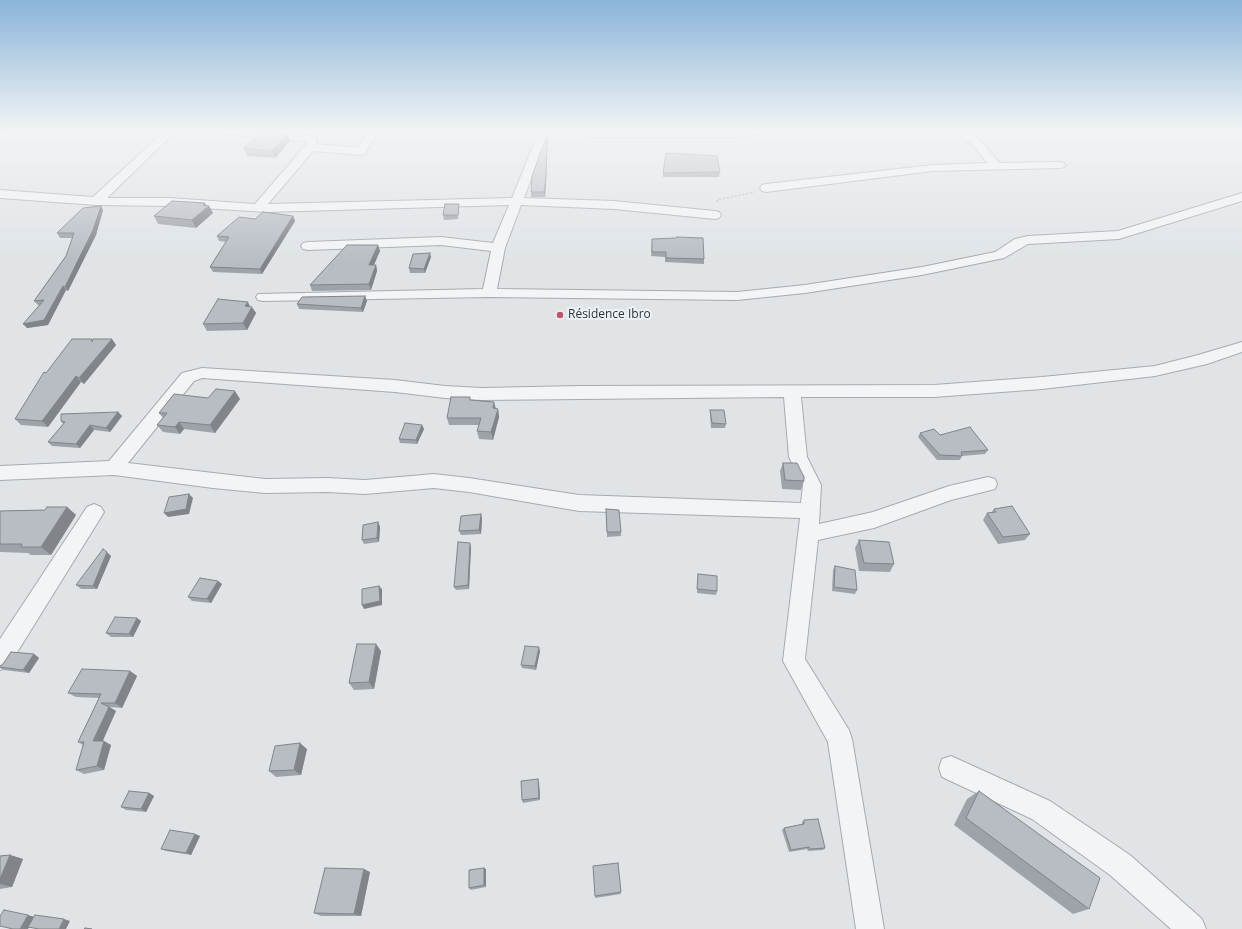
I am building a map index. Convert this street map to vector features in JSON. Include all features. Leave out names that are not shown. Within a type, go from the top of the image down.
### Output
[{"type":"street","points":[[96,201],[125,174]]},
{"type":"street","points":[[259,207],[286,174]]},
{"type":"street","points":[[489,293],[498,248],[527,174]]},
{"type":"street","points":[[766,188],[881,174]]},
{"type":"street","points":[[0,194],[96,201],[169,202],[259,207],[376,206],[516,201],[614,205],[715,215]]},
{"type":"street","points":[[263,297],[489,293],[737,296],[805,289],[922,271],[999,255],[1020,242],[1028,240],[1119,235],[1242,197]]},
{"type":"street","points":[[308,246],[441,241],[498,248]]},
{"type":"street","points":[[114,468],[188,377],[202,373],[395,386],[445,392],[482,394],[934,391],[1042,383],[1155,371],[1201,360],[1242,347]]},
{"type":"street","points":[[792,391],[798,458],[812,486],[809,534],[794,661],[840,739],[870,929]]},
{"type":"street","points":[[0,473],[114,468],[265,486],[327,485],[365,487],[434,481],[477,486],[579,503],[810,511]]},
{"type":"street","points":[[809,534],[874,520],[949,493],[988,484]]},
{"type":"street","points":[[0,659],[94,512]]},
{"type":"street","points":[[951,768],[1041,810],[1120,865],[1192,929]]},
{"type":"path","points":[[715,215],[717,200],[751,193],[766,188]]},
{"type":"building","points":[[533,174],[546,174],[544,192],[531,192]]},
{"type":"building","points":[[172,201],[205,203],[203,205],[209,206],[192,220],[154,216]]},
{"type":"building","points":[[445,204],[459,204],[458,215],[443,215]]},
{"type":"building","points":[[101,206],[93,230],[65,287],[63,286],[44,320],[23,324],[44,300],[34,301],[66,256],[74,233],[57,233],[83,208]]},
{"type":"building","points":[[263,212],[293,216],[260,269],[210,267],[229,237],[217,236],[239,217],[255,219]]},
{"type":"building","points":[[677,237],[703,238],[704,259],[666,258],[666,252],[652,252],[652,239]]},
{"type":"building","points":[[347,245],[378,245],[369,265],[376,265],[369,284],[310,285]]},
{"type":"building","points":[[430,253],[424,269],[409,268],[413,254]]},
{"type":"building","points":[[365,296],[361,308],[297,304],[302,297]]},
{"type":"building","points":[[218,299],[248,302],[245,306],[252,307],[243,323],[203,324]]},
{"type":"building","points":[[72,339],[92,339],[92,342],[93,339],[112,339],[79,378],[76,376],[42,421],[15,419],[44,372],[46,373]]},
{"type":"building","points":[[216,389],[235,391],[210,425],[179,422],[175,427],[157,425],[167,413],[159,413],[174,394],[208,398]]},
{"type":"building","points":[[451,397],[470,397],[470,400],[494,402],[493,408],[498,409],[491,432],[477,431],[481,418],[447,418]]},
{"type":"building","points":[[710,410],[724,410],[726,424],[712,423]]},
{"type":"building","points":[[118,412],[106,428],[90,425],[76,444],[48,442],[65,422],[61,421],[61,414]]},
{"type":"building","points":[[405,423],[422,425],[416,440],[399,439]]},
{"type":"building","points":[[970,427],[988,450],[961,452],[962,456],[940,455],[920,433],[934,429],[940,435]]},
{"type":"building","points":[[783,463],[797,463],[804,477],[804,481],[785,480]]},
{"type":"building","points":[[189,494],[186,509],[164,513],[169,497]]},
{"type":"building","points":[[1012,506],[1030,534],[1003,537],[987,513],[996,512],[994,509]]},
{"type":"building","points":[[47,507],[67,507],[41,547],[21,547],[22,544],[0,544],[0,511],[45,510]]},
{"type":"building","points":[[606,509],[619,510],[621,532],[607,532]]},
{"type":"building","points":[[481,514],[479,530],[459,531],[461,516]]},
{"type":"building","points":[[378,522],[377,538],[362,540],[363,525]]},
{"type":"building","points":[[859,540],[889,542],[894,564],[864,563]]},
{"type":"building","points":[[458,542],[470,543],[468,585],[454,587]]},
{"type":"building","points":[[103,549],[107,552],[93,586],[76,585]]},
{"type":"building","points":[[835,566],[855,570],[857,590],[834,587]]},
{"type":"building","points":[[698,574],[717,576],[717,591],[697,589]]},
{"type":"building","points":[[200,578],[218,581],[207,599],[188,597]]},
{"type":"building","points":[[379,586],[380,601],[362,605],[362,589]]},
{"type":"building","points":[[115,617],[137,618],[129,634],[106,633]]},
{"type":"building","points":[[357,644],[376,644],[369,682],[349,683]]},
{"type":"building","points":[[525,646],[539,647],[535,666],[521,665]]},
{"type":"building","points":[[11,652],[34,654],[23,670],[0,667]]},
{"type":"building","points":[[82,669],[130,671],[115,703],[101,703],[109,707],[93,741],[104,741],[97,766],[76,770],[84,742],[78,742],[101,694],[68,693]]},
{"type":"building","points":[[300,743],[294,770],[269,771],[275,746]]},
{"type":"building","points":[[538,779],[539,798],[522,800],[521,781]]},
{"type":"building","points":[[129,791],[149,793],[141,809],[121,807]]},
{"type":"building","points":[[979,791],[1100,878],[1089,909],[966,818]]},
{"type":"building","points":[[818,819],[825,848],[810,849],[809,847],[791,850],[784,828],[804,824],[804,820]]},
{"type":"building","points":[[170,830],[195,834],[186,853],[161,849]]},
{"type":"building","points":[[10,855],[0,879],[0,856]]},
{"type":"building","points":[[618,863],[621,892],[595,896],[593,866]]},
{"type":"building","points":[[325,868],[364,869],[354,914],[314,913]]},
{"type":"building","points":[[484,868],[484,885],[469,888],[469,870]]},
{"type":"building","points":[[4,910],[28,915],[20,929],[0,926],[0,916]]},
{"type":"building","points":[[35,915],[64,919],[59,929],[39,929],[28,927]]},
{"type":"place","name":"Résidence Ibro","points":[[560,315]]}]
